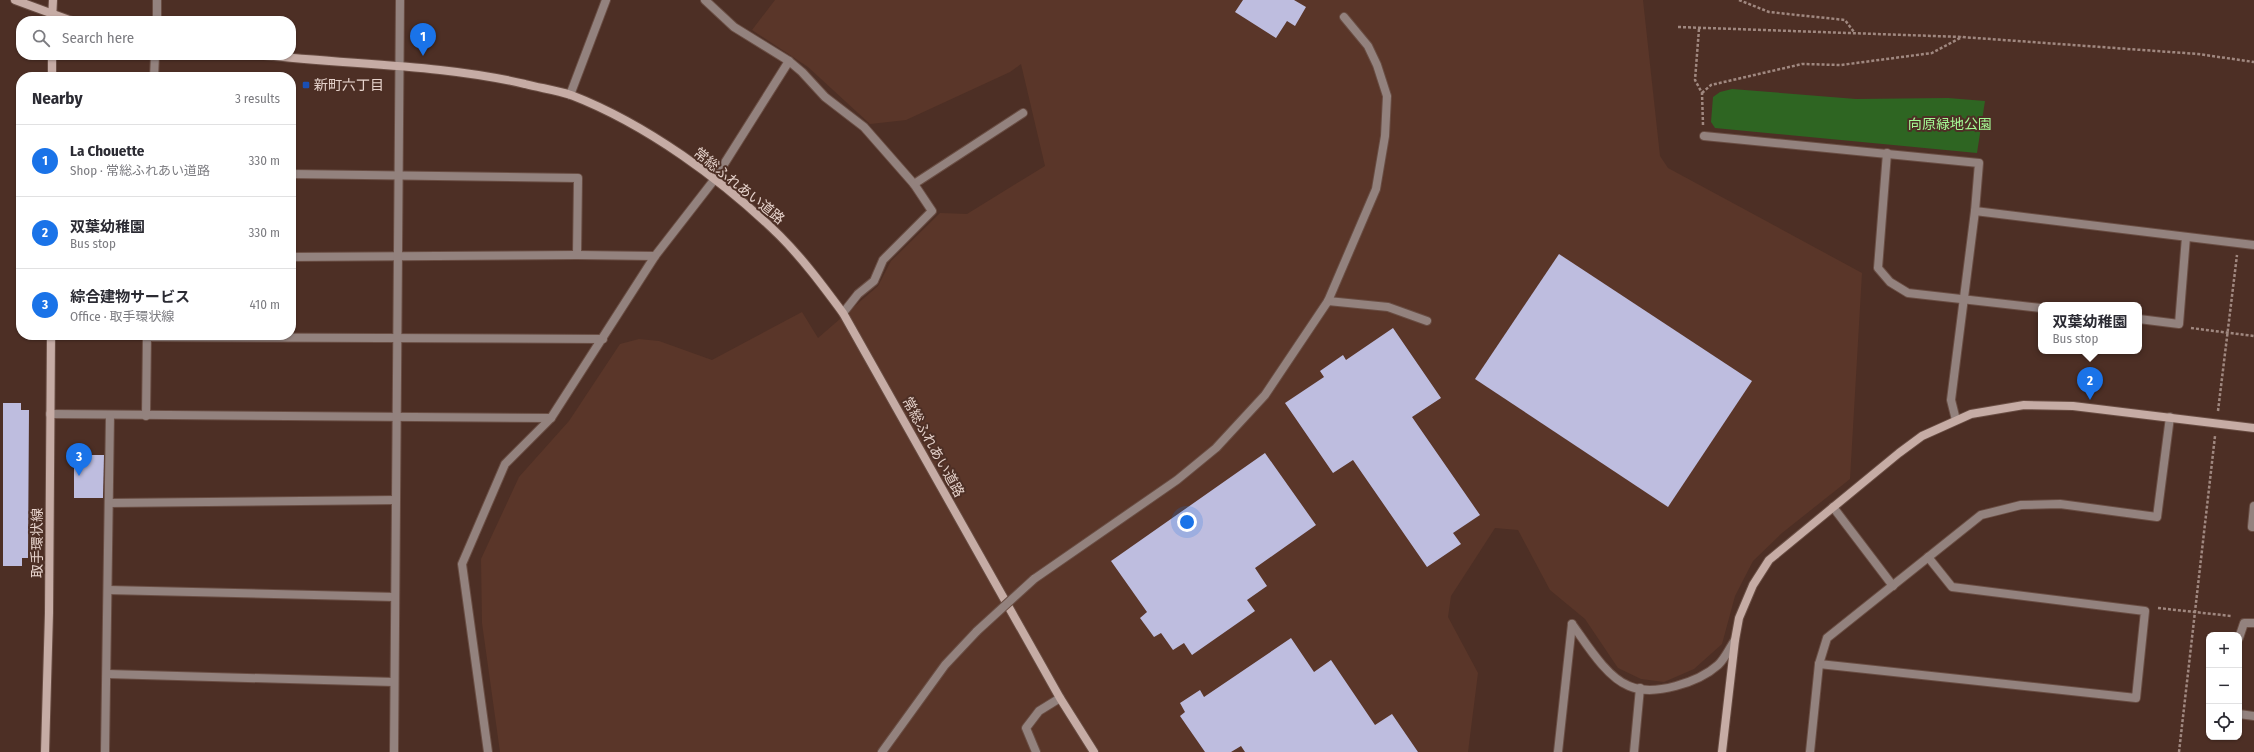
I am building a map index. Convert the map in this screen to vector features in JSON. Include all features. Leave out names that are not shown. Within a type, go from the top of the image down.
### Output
[{"type":"street","points":[[15,0],[48,16]]},
{"type":"street","points":[[52,16],[53,0]]},
{"type":"street","points":[[157,0],[157,16]]},
{"type":"street","points":[[394,752],[400,0]]},
{"type":"street","points":[[570,95],[606,0]]},
{"type":"street","points":[[705,0],[734,26],[789,61],[802,72],[825,97],[864,127],[914,184],[932,211],[883,260],[874,281],[858,294],[843,313]]},
{"type":"street","points":[[882,752],[945,665],[977,630],[1034,579],[1177,480],[1216,448],[1265,395],[1328,301],[1376,189],[1385,136],[1387,96],[1377,65],[1368,46],[1344,17]]},
{"type":"street","name":"常総ふれあい道路","points":[[296,58],[450,71],[510,81],[570,95],[621,119],[666,145],[746,205],[780,237],[814,273],[843,313],[1060,698],[1094,752]]},
{"type":"street","points":[[52,60],[52,72]]},
{"type":"street","points":[[154,72],[155,60]]},
{"type":"street","points":[[488,752],[462,564],[505,464],[551,418],[603,340],[655,256],[714,180],[789,61]]},
{"type":"street","points":[[914,184],[1023,113]]},
{"type":"street","points":[[1704,136],[1887,153],[1979,164],[1965,300],[1951,400],[1956,420]]},
{"type":"street","points":[[1887,153],[1878,268],[1890,282],[1908,293],[2038,308]]},
{"type":"street","points":[[296,174],[399,177],[578,178],[577,255]]},
{"type":"street","points":[[1975,212],[2254,245]]},
{"type":"street","points":[[2142,319],[2179,324],[2186,237]]},
{"type":"street","points":[[296,257],[577,255],[655,256]]},
{"type":"street","points":[[1328,301],[1388,307],[1427,321]]},
{"type":"street","points":[[296,337],[603,340]]},
{"type":"street","name":"取手環状線","points":[[45,752],[49,613],[51,340]]},
{"type":"street","points":[[146,416],[147,340]]},
{"type":"street","points":[[1722,752],[1739,618],[1753,585],[1769,560],[1904,449],[1922,436],[1956,420],[2002,408],[2043,405],[2170,417],[2254,428]]},
{"type":"street","points":[[50,414],[146,416],[551,418]]},
{"type":"street","points":[[105,752],[110,415]]},
{"type":"street","points":[[1810,752],[1819,664],[1827,638],[1981,515],[2022,505],[2060,504],[2157,516],[2170,417]]},
{"type":"street","points":[[109,503],[396,500]]},
{"type":"street","points":[[2254,506],[2252,527],[2254,527]]},
{"type":"street","points":[[1833,507],[1893,586]]},
{"type":"street","points":[[1819,664],[2136,698],[2145,611],[1952,587],[1928,557]]},
{"type":"street","points":[[108,590],[395,596]]},
{"type":"street","points":[[2241,632],[2244,623],[2254,624]]},
{"type":"street","points":[[1558,752],[1572,624],[1608,671],[1629,687],[1665,688],[1680,686],[1719,665],[1735,640]]},
{"type":"street","points":[[106,674],[394,682]]},
{"type":"street","points":[[1634,752],[1640,688]]},
{"type":"street","points":[[1036,752],[1026,728],[1039,711],[1060,698]]},
{"type":"street","points":[[2242,714],[2254,716]]},
{"type":"path","points":[[1739,0],[1769,12],[1845,20],[1854,32]]},
{"type":"path","points":[[1678,27],[1724,30],[1854,32],[1962,37],[2198,54],[2254,62]]},
{"type":"path","points":[[1698,29],[1695,80],[1702,93],[1704,136]]},
{"type":"path","points":[[1702,93],[1711,85],[1802,64],[1841,65],[1932,53],[1962,37]]},
{"type":"path","points":[[2218,411],[2237,253]]},
{"type":"path","points":[[2190,328],[2254,336]]},
{"type":"path","points":[[2179,752],[2215,436]]},
{"type":"path","points":[[2158,608],[2231,616]]},
{"type":"shaded area","points":[[775,0],[1643,0],[1660,156],[1668,168],[1862,273],[1850,479],[1782,533],[1753,561],[1735,596],[1722,644],[1694,669],[1664,682],[1641,679],[1618,668],[1585,619],[1550,590],[1518,530],[1495,528],[1451,596],[1448,617],[1478,673],[1468,752],[500,752],[482,623],[481,559],[519,477],[569,421],[620,344],[639,339],[659,341],[712,360],[802,312],[818,338],[878,286],[891,261],[940,213],[967,214],[1045,166],[1021,64],[1010,72],[906,120],[870,124],[808,67],[752,30]]},
{"type":"green space","name":"向原緑地公園","points":[[1732,89],[1856,99],[1948,98],[1985,101],[1977,153],[1715,128],[1711,122],[1713,97],[1720,92]]},
{"type":"building","points":[[1243,0],[1294,0],[1306,7],[1295,26],[1287,21],[1276,38],[1235,12]]},
{"type":"building","points":[[1559,254],[1752,381],[1668,507],[1475,379]]},
{"type":"building","points":[[1393,328],[1441,398],[1412,417],[1480,515],[1453,533],[1461,544],[1427,567],[1353,460],[1333,473],[1285,403],[1324,377],[1320,371],[1343,355],[1346,360]]},
{"type":"building","points":[[3,403],[21,403],[21,410],[29,410],[28,558],[22,558],[22,566],[3,566]]},
{"type":"building","points":[[1265,453],[1316,525],[1255,568],[1267,586],[1247,600],[1255,611],[1192,655],[1184,643],[1173,650],[1161,633],[1154,637],[1140,618],[1147,612],[1111,561]]},
{"type":"building","points":[[74,455],[104,455],[103,498],[74,498]]},
{"type":"building","points":[[1291,638],[1314,672],[1331,660],[1375,725],[1392,714],[1418,752],[1245,752],[1241,746],[1231,752],[1205,752],[1180,716],[1185,712],[1180,703],[1200,690],[1204,697]]},
{"type":"place","name":"La Chouette","points":[[423,56]]},
{"type":"place","name":"新町六丁目","points":[[306,85]]},
{"type":"place","name":"双葉幼稚園","points":[[2090,400]]},
{"type":"place","name":"綜合建物サービス","points":[[79,476]]}]
